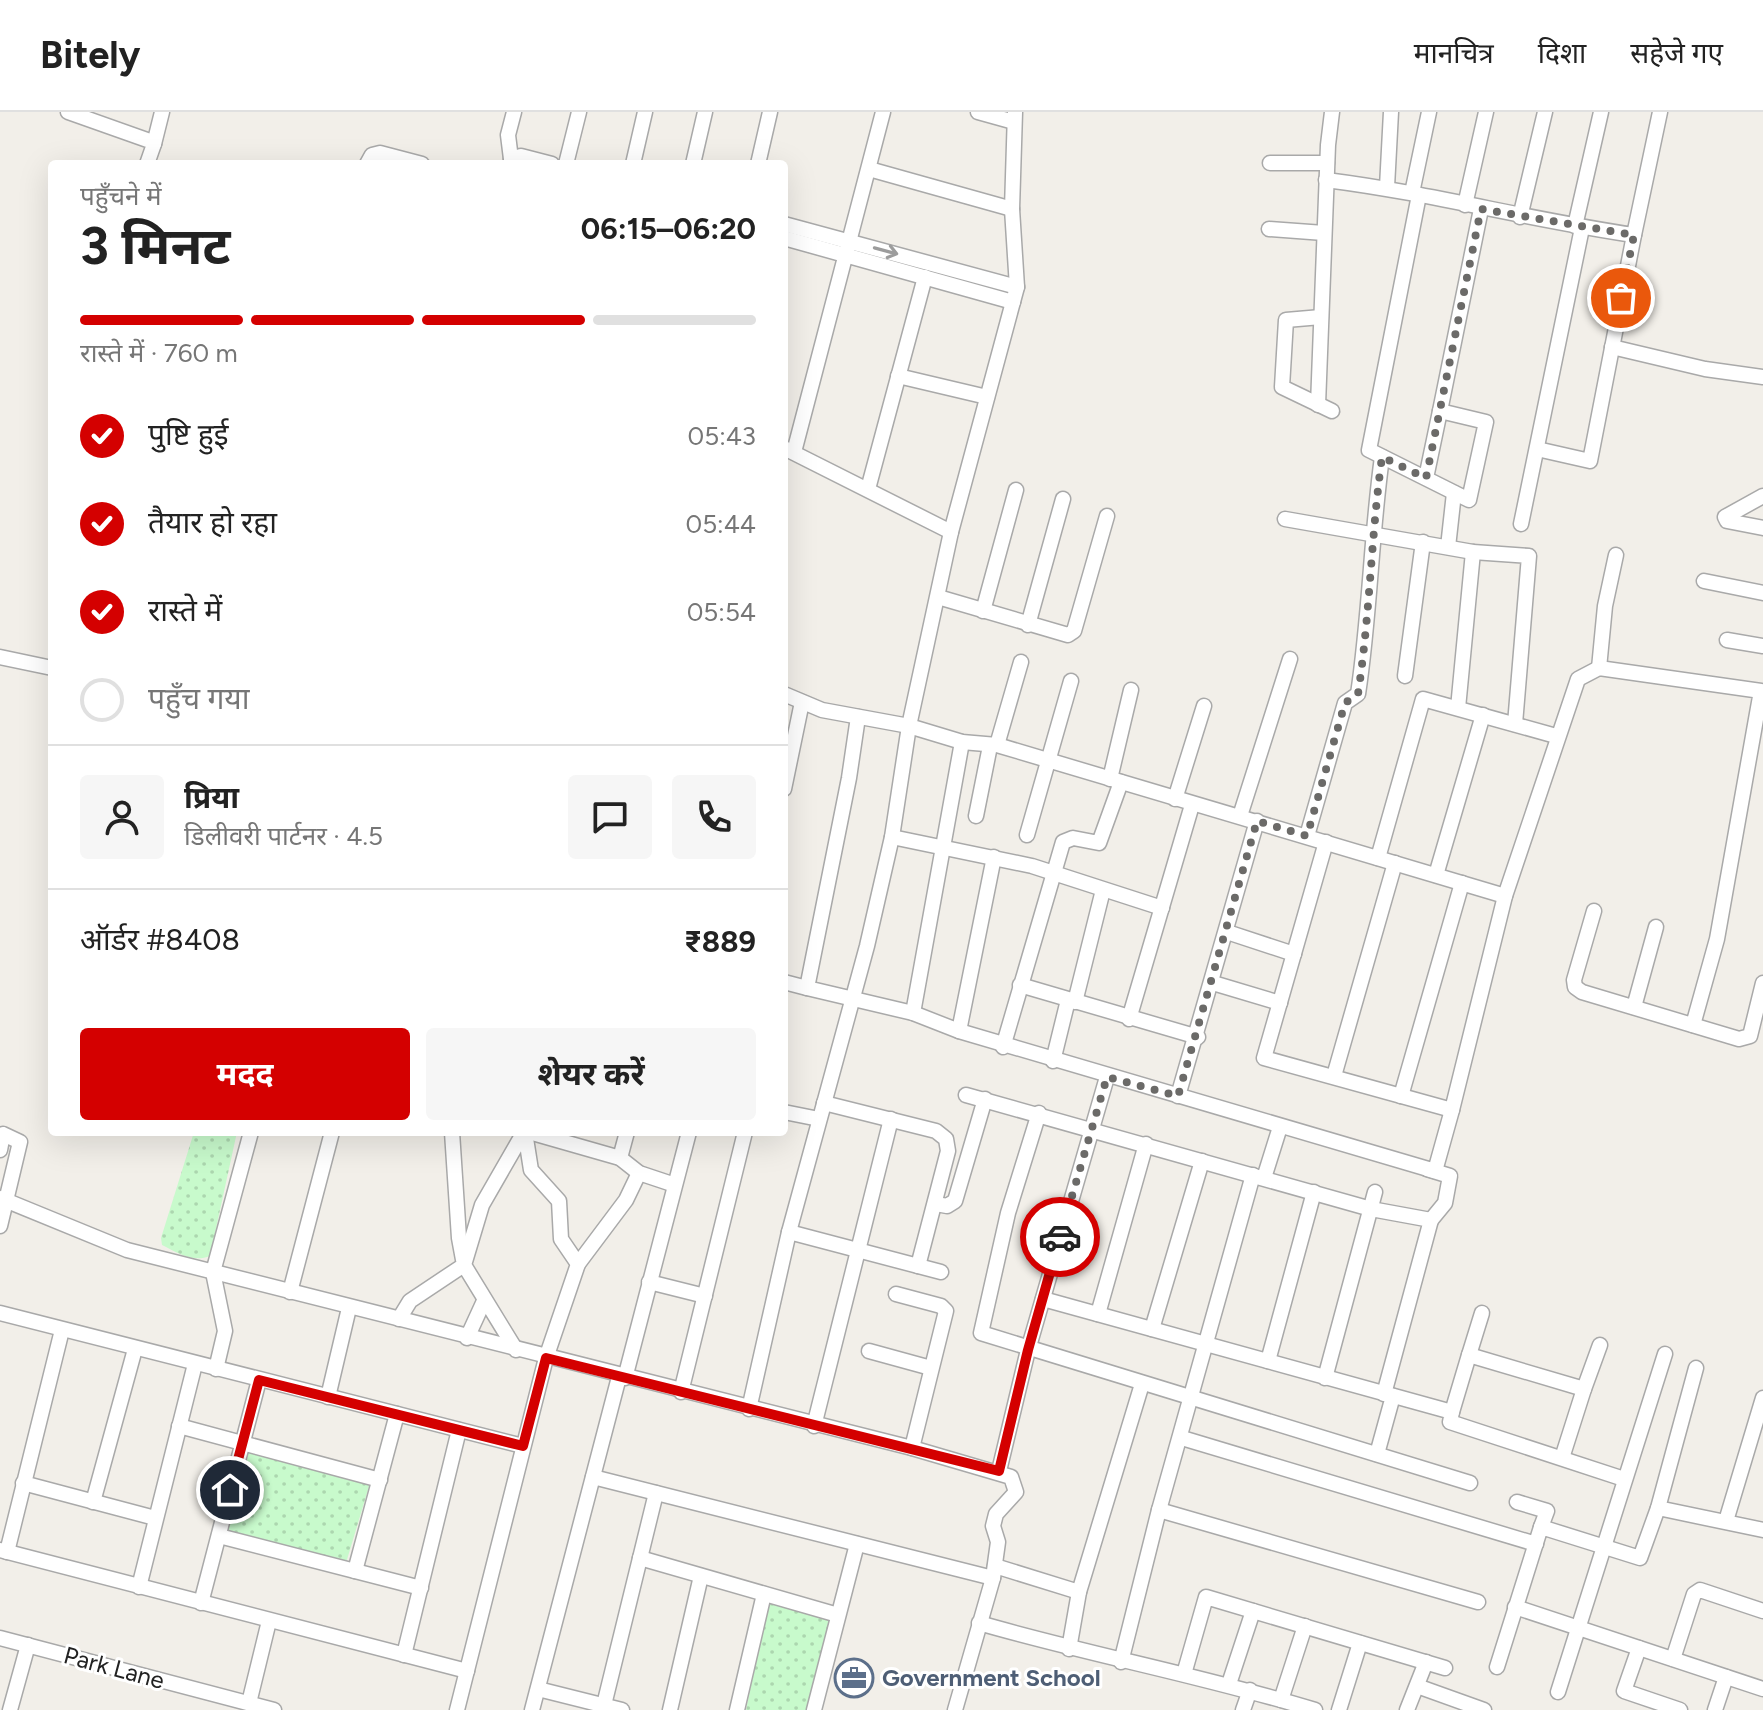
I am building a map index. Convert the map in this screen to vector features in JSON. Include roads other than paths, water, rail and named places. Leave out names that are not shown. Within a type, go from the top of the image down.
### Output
[{"type":"street","points":[[68,112],[96,116],[154,144]]},
{"type":"street","points":[[148,160],[162,112]]},
{"type":"street","points":[[513,160],[508,135],[514,112]]},
{"type":"street","points":[[567,160],[579,112]]},
{"type":"street","points":[[634,160],[645,112]]},
{"type":"street","points":[[694,160],[705,112]]},
{"type":"street","points":[[759,160],[770,112]]},
{"type":"street","points":[[883,112],[849,248],[789,450],[951,532]]},
{"type":"street","points":[[749,1409],[789,1232],[854,999],[892,837],[909,726],[951,532],[1017,287],[1012,209],[1015,117],[978,112]]},
{"type":"street","points":[[1318,405],[1326,180],[1332,112]]},
{"type":"street","points":[[1387,187],[1391,112]]},
{"type":"street","points":[[1429,112],[1369,450],[1469,500],[1486,422],[1440,411]]},
{"type":"street","points":[[1465,205],[1486,112]]},
{"type":"street","points":[[1520,217],[1545,112]]},
{"type":"street","points":[[1521,524],[1601,112]]},
{"type":"street","points":[[1537,449],[1590,461],[1660,112]]},
{"type":"street","points":[[369,160],[372,155],[380,153],[407,160]]},
{"type":"street","points":[[1270,163],[1327,163]]},
{"type":"street","points":[[869,169],[1012,209]]},
{"type":"street","points":[[1326,180],[1387,187],[1520,217],[1634,235]]},
{"type":"street","points":[[1426,478],[1481,209]]},
{"type":"street","points":[[788,225],[925,277],[1013,302]]},
{"type":"street","points":[[1269,229],[1324,233]]},
{"type":"street","points":[[788,239],[849,248],[1017,287]]},
{"type":"street","points":[[868,489],[925,277]]},
{"type":"street","points":[[1321,317],[1286,320],[1282,382],[1286,391],[1332,411]]},
{"type":"street","points":[[1612,347],[1705,369],[1763,377]]},
{"type":"street","points":[[898,376],[987,397]]},
{"type":"street","points":[[1307,836],[1345,703],[1358,694],[1369,619],[1371,535],[1382,457]]},
{"type":"street","points":[[983,611],[1016,490]]},
{"type":"street","points":[[1448,547],[1454,493]]},
{"type":"street","points":[[1763,496],[1725,517],[1727,521],[1763,528]]},
{"type":"street","points":[[1028,625],[1063,499]]},
{"type":"street","points":[[938,597],[1063,636],[1074,631],[1107,516]]},
{"type":"street","points":[[1285,519],[1473,552],[1529,556],[1515,724]]},
{"type":"street","points":[[1405,676],[1423,542]]},
{"type":"street","points":[[1458,708],[1473,552]]},
{"type":"street","points":[[1599,668],[1605,606],[1616,555]]},
{"type":"street","points":[[1704,581],[1763,593]]},
{"type":"street","points":[[1727,640],[1763,646]]},
{"type":"street","points":[[0,657],[48,664]]},
{"type":"street","points":[[1240,816],[1290,659]]},
{"type":"street","points":[[976,816],[1021,662]]},
{"type":"street","points":[[1427,1169],[1435,1171],[1505,896],[1556,736],[1578,679],[1599,668],[1762,686],[1717,939],[1693,1025]]},
{"type":"street","points":[[1027,835],[1071,681]]},
{"type":"street","points":[[1003,1047],[1050,874],[1067,838],[1094,844],[1102,839],[1131,690]]},
{"type":"street","points":[[788,696],[822,710],[909,726],[962,742],[994,746],[1047,760],[1505,896]]},
{"type":"street","points":[[1378,858],[1422,702],[1428,699],[1556,736]]},
{"type":"street","points":[[788,770],[802,702]]},
{"type":"street","points":[[1175,799],[1204,706]]},
{"type":"street","points":[[1436,875],[1483,715]]},
{"type":"street","points":[[807,988],[849,778],[858,717]]},
{"type":"street","points":[[913,1013],[962,742]]},
{"type":"street","points":[[1129,1019],[1192,805]]},
{"type":"street","points":[[1178,1096],[1198,1037],[1257,821]]},
{"type":"street","points":[[892,837],[994,857],[1162,908]]},
{"type":"street","points":[[1326,842],[1264,1058],[1452,1110]]},
{"type":"street","points":[[959,1031],[994,857]]},
{"type":"street","points":[[1334,1076],[1395,863]]},
{"type":"street","points":[[1401,1096],[1462,883]]},
{"type":"street","points":[[1053,1061],[1103,890]]},
{"type":"street","points":[[1594,911],[1574,980],[1575,987],[1739,1039],[1750,1036],[1763,983]]},
{"type":"street","points":[[1634,1007],[1656,927]]},
{"type":"street","points":[[1227,932],[1294,954]]},
{"type":"street","points":[[1213,983],[1280,1003]]},
{"type":"street","points":[[788,985],[913,1013],[1003,1047],[1450,1176],[1445,1203],[1431,1220],[1388,1395],[1377,1454]]},
{"type":"street","points":[[1020,985],[1198,1037]]},
{"type":"street","points":[[999,1471],[1028,1350],[1107,1077]]},
{"type":"street","points":[[966,1095],[1094,1128],[1371,1209],[1431,1220]]},
{"type":"street","points":[[936,1204],[947,1206],[955,1201],[985,1099]]},
{"type":"street","points":[[824,1103],[936,1131],[946,1139],[948,1151],[918,1266]]},
{"type":"street","points":[[788,1113],[819,1119]]},
{"type":"street","points":[[1039,1113],[1008,1213],[980,1329],[984,1335],[1470,1483]]},
{"type":"street","points":[[814,1426],[891,1119]]},
{"type":"street","points":[[1121,1662],[1159,1510],[1207,1344],[1259,1177],[1280,1127]]},
{"type":"street","points":[[0,1150],[3,1134],[20,1142],[3,1200],[0,1226]]},
{"type":"street","points":[[216,1369],[225,1331],[213,1272],[250,1136]]},
{"type":"street","points":[[290,1292],[331,1136]]},
{"type":"street","points":[[452,1136],[459,1238],[464,1265],[484,1301],[507,1330],[516,1350]]},
{"type":"street","points":[[399,1319],[410,1301],[464,1265],[482,1205],[502,1165],[518,1150],[524,1136]]},
{"type":"street","points":[[527,1136],[531,1170],[556,1195],[561,1239],[578,1264]]},
{"type":"street","points":[[540,1136],[620,1158],[639,1173],[672,1184]]},
{"type":"street","points":[[620,1158],[626,1136]]},
{"type":"street","points":[[532,1710],[593,1477],[649,1282],[672,1184],[688,1136]]},
{"type":"street","points":[[681,1392],[744,1136]]},
{"type":"street","points":[[1098,1314],[1146,1144]]},
{"type":"street","points":[[1152,1329],[1202,1161]]},
{"type":"street","points":[[457,1710],[546,1358],[578,1264],[626,1200],[639,1173]]},
{"type":"street","points":[[1268,1361],[1314,1192]]},
{"type":"street","points":[[1325,1378],[1375,1192]]},
{"type":"street","points":[[3,1200],[127,1250],[814,1426],[912,1448],[1011,1477],[1016,1492],[996,1514],[993,1526],[998,1542],[994,1572],[955,1710]]},
{"type":"street","points":[[789,1232],[941,1272]]},
{"type":"street","points":[[649,1282],[705,1296]]},
{"type":"street","points":[[896,1294],[944,1307],[912,1448]]},
{"type":"street","points":[[1043,1299],[1452,1412]]},
{"type":"street","points":[[467,1338],[484,1301]]},
{"type":"street","points":[[328,1397],[349,1308]]},
{"type":"street","points":[[0,1313],[523,1446]]},
{"type":"street","points":[[1482,1313],[1450,1422],[1624,1479]]},
{"type":"street","points":[[62,1330],[3,1551],[467,1671]]},
{"type":"street","points":[[1562,1458],[1600,1345]]},
{"type":"street","points":[[93,1502],[135,1349]]},
{"type":"street","points":[[869,1351],[931,1368]]},
{"type":"street","points":[[1558,1692],[1665,1354]]},
{"type":"street","points":[[1469,1355],[1584,1389]]},
{"type":"street","points":[[139,1587],[195,1364]]},
{"type":"street","points":[[1541,1527],[1640,1558],[1658,1508],[1696,1368]]},
{"type":"street","points":[[201,1603],[259,1380]]},
{"type":"street","points":[[1069,1649],[1079,1592],[1142,1384]]},
{"type":"street","points":[[1726,1521],[1758,1432],[1763,1398]]},
{"type":"street","points":[[355,1571],[397,1414]]},
{"type":"street","points":[[179,1426],[380,1480]]},
{"type":"street","points":[[404,1655],[459,1430]]},
{"type":"street","points":[[1182,1438],[1536,1544]]},
{"type":"street","points":[[593,1477],[857,1544],[1079,1592]]},
{"type":"street","points":[[23,1483],[155,1518]]},
{"type":"street","points":[[604,1705],[656,1493]]},
{"type":"street","points":[[1497,1667],[1547,1511],[1517,1502]]},
{"type":"street","points":[[1658,1508],[1763,1530]]},
{"type":"street","points":[[1159,1510],[1478,1602]]},
{"type":"street","points":[[219,1536],[421,1588]]},
{"type":"street","points":[[814,1710],[857,1544]]},
{"type":"street","points":[[640,1558],[838,1615]]},
{"type":"street","points":[[670,1710],[701,1576]]},
{"type":"street","points":[[1673,1659],[1694,1594],[1700,1590],[1763,1611]]},
{"type":"street","points":[[737,1710],[764,1594]]},
{"type":"street","points":[[1184,1674],[1206,1597],[1445,1668]]},
{"type":"street","points":[[1515,1607],[1763,1689]]},
{"type":"street","points":[[1229,1684],[1253,1611]]},
{"type":"street","points":[[249,1703],[269,1621]]},
{"type":"street","points":[[979,1623],[1121,1662],[1229,1684],[1315,1710]]},
{"type":"street","points":[[1281,1700],[1305,1626]]},
{"type":"street","name":"Park Lane","points":[[0,1638],[274,1710]]},
{"type":"street","points":[[1339,1710],[1360,1643]]},
{"type":"street","points":[[10,1710],[28,1645]]},
{"type":"street","points":[[1639,1648],[1624,1691],[1680,1710]]},
{"type":"street","points":[[1407,1710],[1426,1662]]},
{"type":"street","points":[[1715,1710],[1726,1677]]},
{"type":"street","points":[[1417,1686],[1484,1710]]},
{"type":"street","points":[[538,1689],[622,1710]]},
{"type":"street","points":[[1243,1710],[1250,1690]]},
{"type":"place","name":"Government School","points":[[854,1678]]}]
